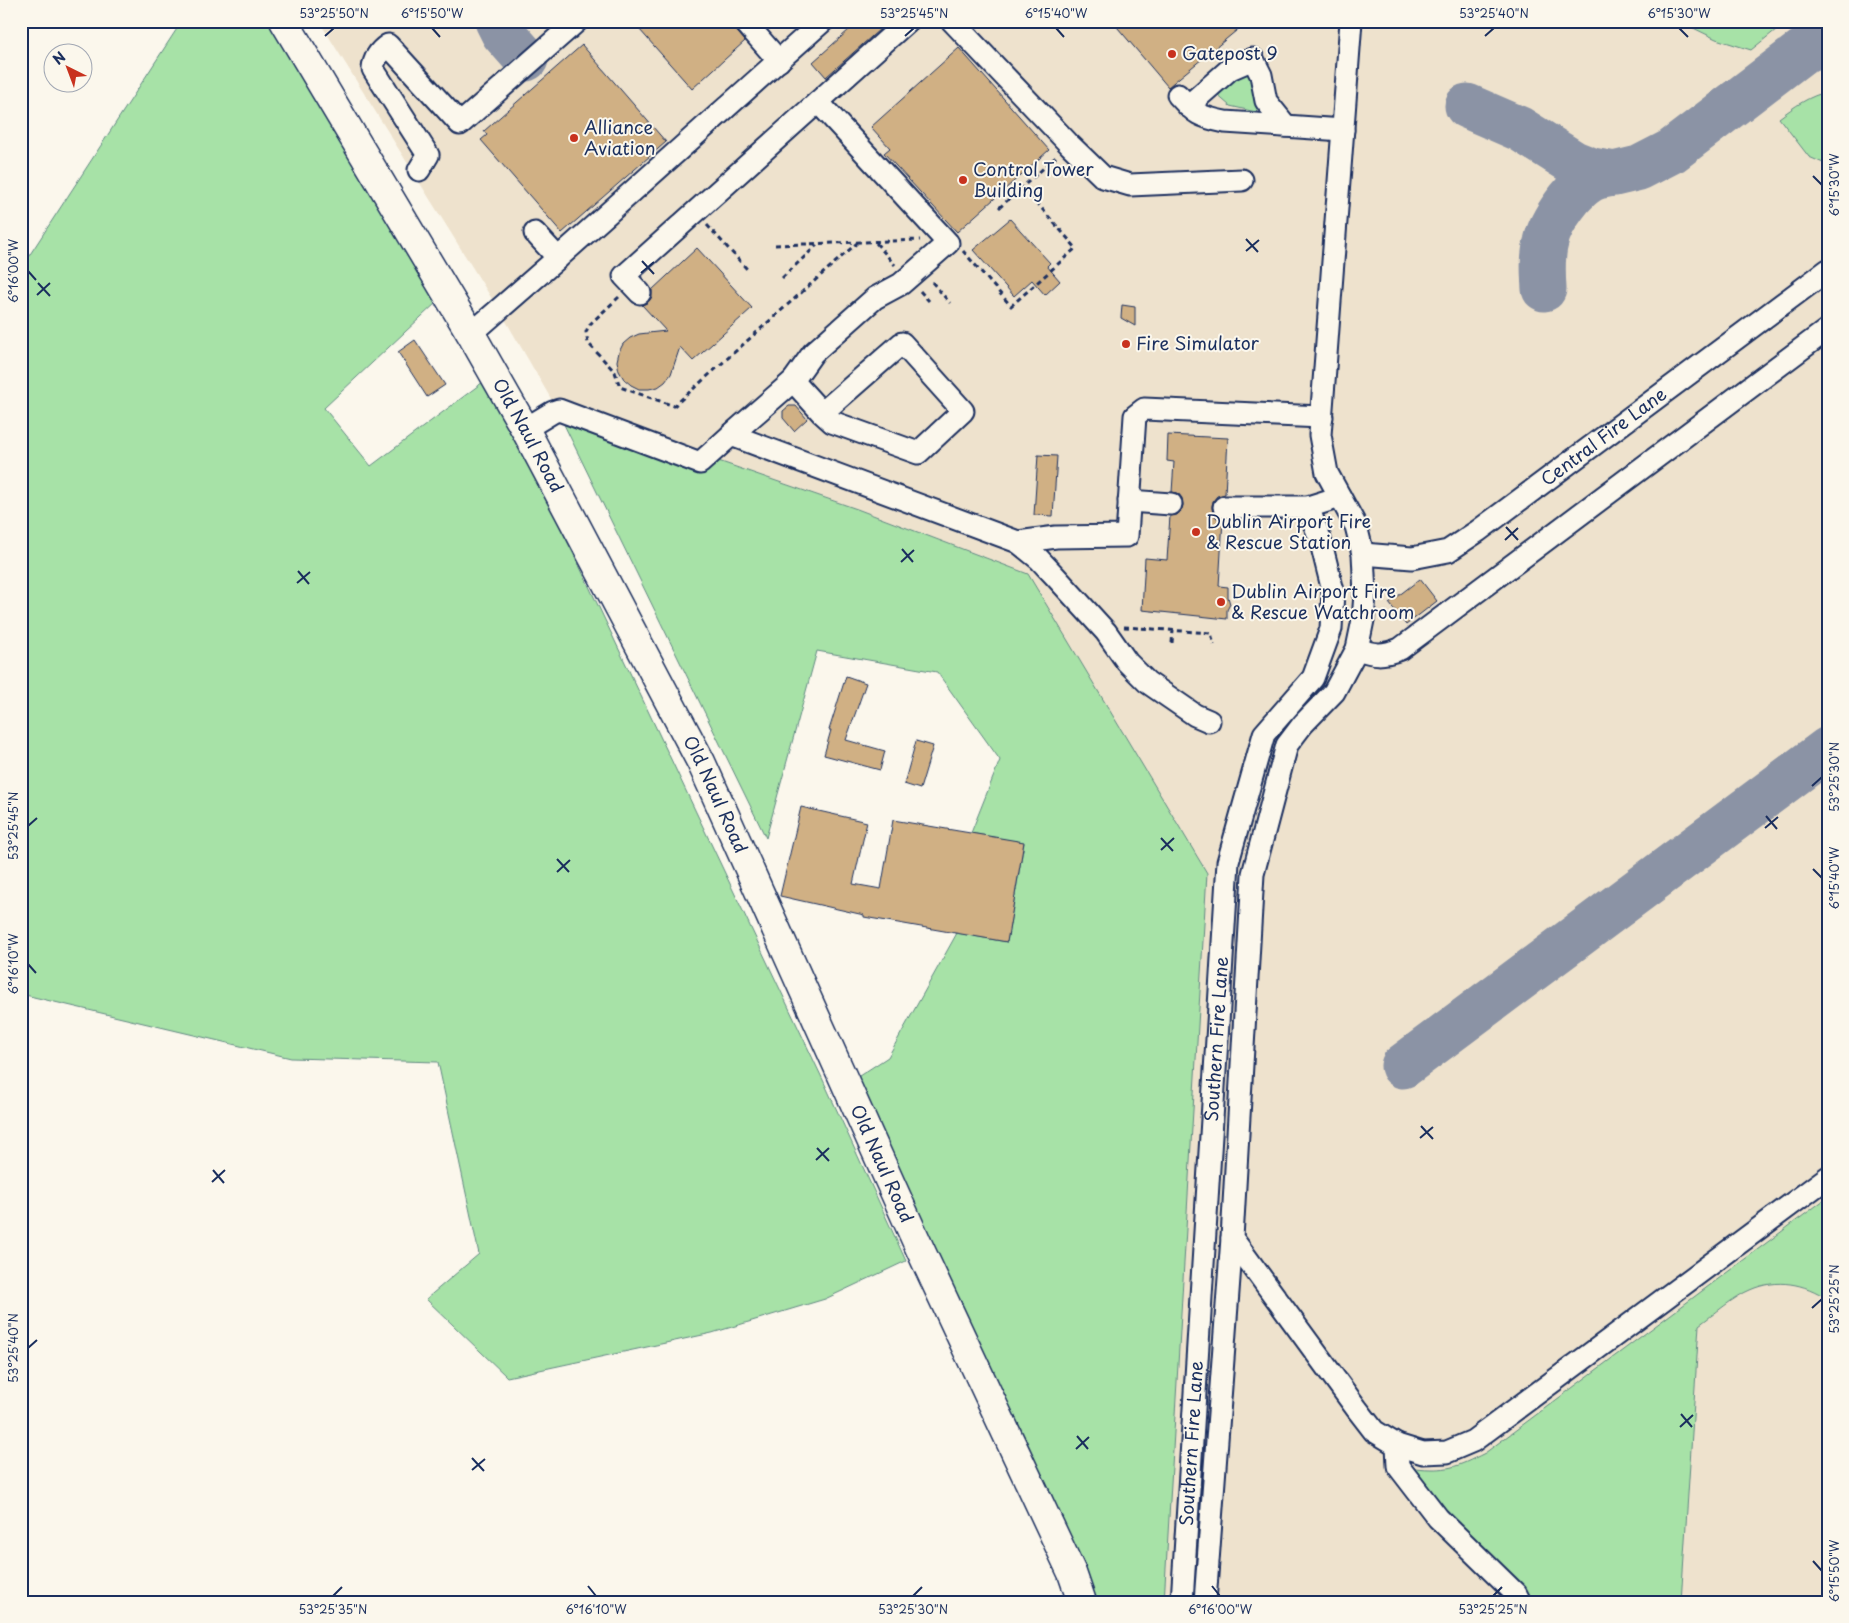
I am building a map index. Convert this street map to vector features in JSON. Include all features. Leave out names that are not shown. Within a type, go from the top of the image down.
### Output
[{"type":"main road","name":"Old Naul Road","points":[[284,21],[394,189],[471,334],[525,429],[701,762],[916,1240],[1072,1573],[1082,1602]]},
{"type":"lane","points":[[419,170],[428,155],[373,69],[374,60],[383,48],[388,44],[460,124],[577,21]]},
{"type":"lane","points":[[744,21],[779,61]]},
{"type":"lane","points":[[471,334],[823,21]]},
{"type":"lane","points":[[636,289],[624,276],[908,21]]},
{"type":"lane","points":[[952,21],[1103,177],[1130,185],[1242,180]]},
{"type":"lane","points":[[1205,1602],[1232,1238],[1253,874],[1287,746],[1303,724],[1334,692],[1357,649],[1364,620],[1363,554],[1356,526],[1327,472],[1320,435],[1351,21]]},
{"type":"lane","points":[[1286,126],[1266,101],[1262,75],[1253,59],[1230,69],[1183,100],[1198,115],[1225,122],[1343,130]]},
{"type":"lane","points":[[525,429],[559,410],[700,463],[793,381],[814,353],[875,298],[901,284],[948,243],[818,102]]},
{"type":"lane","points":[[535,233],[558,258]]},
{"type":"lane","name":"Central Fire Lane","points":[[1363,554],[1412,558],[1448,551],[1486,525],[1828,270]]},
{"type":"lane","points":[[1357,649],[1375,655],[1388,654],[1400,650],[1828,329]]},
{"type":"lane","points":[[793,381],[822,414],[832,422],[918,452],[964,411],[902,343],[822,414]]},
{"type":"lane","points":[[1018,542],[1056,537],[1127,536],[1135,416],[1144,409],[1322,417]]},
{"type":"lane","points":[[731,435],[1018,542],[1039,559],[1106,632],[1127,662],[1147,682],[1195,715],[1208,721]]},
{"type":"lane","points":[[1224,507],[1308,507],[1340,497]]},
{"type":"lane","points":[[1130,501],[1171,504]]},
{"type":"lane","name":"Southern Fire Lane","points":[[1182,1602],[1228,862],[1264,734],[1313,678],[1330,630],[1333,591],[1320,539],[1308,507]]},
{"type":"lane","points":[[1232,1238],[1374,1431],[1397,1445],[1423,1453],[1447,1452],[1473,1441],[1828,1177]]},
{"type":"lane","points":[[1397,1445],[1398,1466],[1432,1510],[1516,1594],[1520,1602]]},
{"type":"path","points":[[999,208],[1070,145]]},
{"type":"path","points":[[775,245],[924,240],[948,243],[959,246],[1011,306],[1076,248],[1023,187]]},
{"type":"path","points":[[696,212],[747,269]]},
{"type":"path","points":[[636,289],[589,325],[586,332],[588,343],[615,372],[620,387],[674,406],[857,243]]},
{"type":"path","points":[[782,278],[817,244]]},
{"type":"path","points":[[932,282],[950,303]]},
{"type":"path","points":[[1121,626],[1211,633],[1214,645]]},
{"type":"path","points":[[1172,630],[1172,642]]},
{"type":"shaded area","points":[[319,21],[1828,21],[1828,1602],[1156,1602],[1028,574],[857,509],[554,404],[507,323]]},
{"type":"green space","points":[[182,21],[276,21],[437,302],[324,408],[371,466],[487,379],[577,561],[823,1080],[906,1261],[825,1299],[712,1333],[507,1377],[426,1299],[479,1254],[438,1062],[291,1058],[21,994],[21,277],[27,259]]},
{"type":"green space","points":[[1679,21],[1787,21],[1751,50],[1716,39]]},
{"type":"green space","points":[[1250,70],[1263,104],[1256,112],[1230,106],[1215,93],[1238,73]]},
{"type":"green space","points":[[1828,92],[1828,165],[1809,157],[1779,118],[1809,99]]},
{"type":"green space","points":[[554,404],[857,509],[1028,574],[1207,873],[1164,1602],[1093,1602],[856,1078],[888,1057],[957,933],[1007,942],[1024,843],[971,833],[1000,760],[937,672],[817,651],[766,838]]},
{"type":"green space","points":[[1828,1197],[1828,1299],[1809,1289],[1790,1284],[1780,1283],[1760,1286],[1731,1301],[1699,1325],[1681,1602],[1530,1602],[1511,1574],[1448,1512],[1414,1468],[1443,1469],[1466,1462],[1485,1453]]},
{"type":"building","points":[[632,21],[732,21],[735,29],[745,41],[692,89]]},
{"type":"building","points":[[859,21],[889,21],[826,77],[813,62]]},
{"type":"building","name":"Gatepost 9","points":[[1112,21],[1248,21],[1168,87]]},
{"type":"building","name":"Alliance Aviation","points":[[582,45],[666,142],[562,233],[481,140],[487,135],[484,131]]},
{"type":"building","name":"Control Tower Building","points":[[959,48],[1049,150],[957,232],[884,153],[890,148],[871,127]]},
{"type":"building","points":[[1010,219],[1050,263],[1047,266],[1060,281],[1045,295],[1032,280],[1014,296],[973,250]]},
{"type":"building","points":[[697,248],[752,308],[693,361],[680,347],[671,374],[665,382],[658,387],[639,389],[624,379],[619,371],[617,361],[619,352],[623,344],[630,338],[639,334],[666,331],[642,305],[652,297],[652,290]]},
{"type":"building","points":[[1122,305],[1135,307],[1135,326],[1121,318]]},
{"type":"building","points":[[415,340],[445,385],[427,397],[398,352]]},
{"type":"building","points":[[789,406],[796,406],[807,419],[794,431],[783,418],[783,411]]},
{"type":"building","name":"Dublin Airport Fire & Rescue Station","points":[[1168,435],[1228,438],[1225,494],[1217,496],[1213,501],[1212,507],[1213,514],[1217,518],[1223,519],[1219,586],[1228,587],[1230,604],[1227,610],[1227,619],[1142,610],[1145,558],[1167,560],[1170,516],[1177,515],[1183,505],[1182,498],[1178,493],[1172,492],[1174,462],[1167,461]]},
{"type":"building","points":[[1038,455],[1057,456],[1053,516],[1034,515]]},
{"type":"building","points":[[1420,579],[1437,601],[1406,625],[1389,603]]},
{"type":"building","points":[[846,676],[866,683],[846,740],[885,751],[880,770],[824,755],[831,730],[829,730]]},
{"type":"building","points":[[916,741],[933,746],[920,789],[904,784]]},
{"type":"building","points":[[801,807],[867,822],[853,884],[881,889],[893,820],[1024,842],[1007,942],[864,917],[864,915],[780,896]]},
{"type":"taxiway","points":[[497,21],[503,33],[526,59]]},
{"type":"taxiway","points":[[1467,106],[1520,129],[1574,163],[1592,170],[1614,174],[1639,168],[1672,151],[1803,51],[1828,43]]},
{"type":"taxiway","points":[[1544,289],[1543,265],[1548,234],[1564,205],[1587,182],[1597,177],[1614,174]]},
{"type":"taxiway","points":[[1403,1066],[1828,749]]},
{"type":"place","name":"Gatepost 9","points":[[1172,54]]},
{"type":"place","name":"Alliance Aviation","points":[[574,138]]},
{"type":"place","name":"Control Tower Building","points":[[963,180]]},
{"type":"place","name":"Fire Simulator","points":[[1126,344]]},
{"type":"place","name":"Dublin Airport Fire & Rescue Station","points":[[1196,532]]},
{"type":"place","name":"Dublin Airport Fire & Rescue Watchroom","points":[[1221,602]]}]
